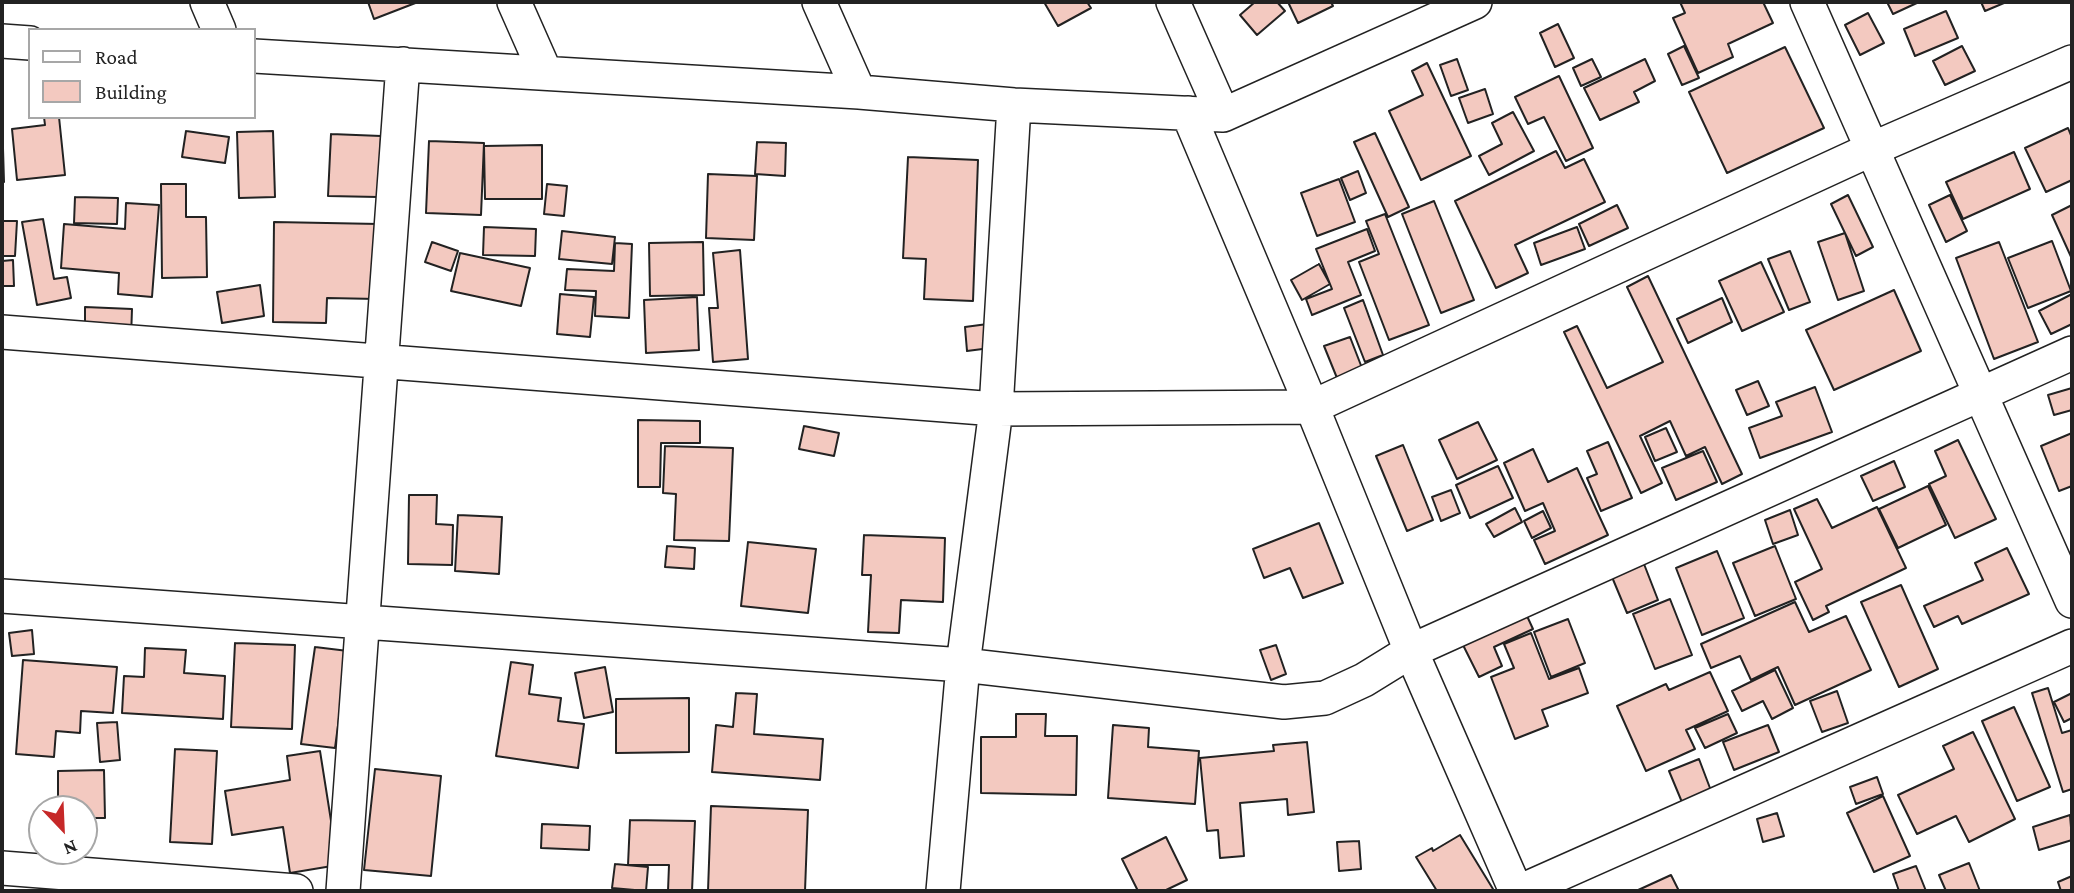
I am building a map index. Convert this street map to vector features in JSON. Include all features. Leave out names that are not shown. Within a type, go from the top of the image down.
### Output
[{"type":"street","points":[[207,2],[218,28]]},
{"type":"street","points":[[514,2],[545,72]]},
{"type":"street","points":[[819,2],[859,92]]},
{"type":"street","points":[[1173,2],[1223,115]]},
{"type":"street","points":[[256,56],[859,92],[1014,105],[1223,115],[1475,2]]},
{"type":"street","points":[[1807,2],[2072,601]]},
{"type":"street","points":[[2,41],[28,43]]},
{"type":"street","points":[[2,332],[996,409],[1312,407],[1872,149],[2072,62]]},
{"type":"street","points":[[343,891],[404,64]]},
{"type":"street","points":[[943,891],[963,665],[996,409],[1014,105]]},
{"type":"street","points":[[1188,113],[1411,651],[1518,891],[2072,646]]},
{"type":"street","points":[[2,596],[963,665],[1284,702],[1325,698],[1364,680],[1411,651],[2072,353]]},
{"type":"street","points":[[2,867],[296,891]]},
{"type":"building","points":[[368,2],[418,2],[374,19]]},
{"type":"building","points":[[1044,2],[1087,2],[1091,8],[1058,26]]},
{"type":"building","points":[[1255,2],[1277,2],[1285,11],[1257,35],[1240,15]]},
{"type":"building","points":[[1288,2],[1331,2],[1333,6],[1298,23]]},
{"type":"building","points":[[1680,2],[1763,2],[1773,23],[1728,44],[1733,57],[1698,73],[1673,18],[1685,13]]},
{"type":"building","points":[[1887,2],[1919,2],[1893,14]]},
{"type":"building","points":[[1981,2],[2004,2],[2004,3],[1985,11]]},
{"type":"building","points":[[1946,11],[1958,38],[1915,56],[1904,29]]},
{"type":"building","points":[[1868,13],[1884,43],[1860,55],[1845,25]]},
{"type":"building","points":[[1558,24],[1574,58],[1555,67],[1540,33]]},
{"type":"building","points":[[1684,46],[1699,78],[1682,85],[1668,54]]},
{"type":"building","points":[[1962,46],[1975,71],[1945,85],[1933,61]]},
{"type":"building","points":[[1785,47],[1824,128],[1727,173],[1689,92]]},
{"type":"building","points":[[1457,59],[1468,90],[1451,96],[1440,65]]},
{"type":"building","points":[[1592,59],[1601,77],[1581,86],[1573,68]]},
{"type":"building","points":[[1645,59],[1655,81],[1634,92],[1639,102],[1600,120],[1584,88]]},
{"type":"building","points":[[1427,63],[1471,156],[1421,180],[1389,111],[1423,95],[1412,71]]},
{"type":"building","points":[[1559,76],[1593,148],[1566,161],[1544,117],[1528,124],[1515,97]]},
{"type":"building","points":[[1485,89],[1493,114],[1468,123],[1459,98]]},
{"type":"building","points":[[1513,112],[1534,151],[1489,175],[1479,156],[1502,144],[1492,123]]},
{"type":"building","points":[[2,115],[4,182],[2,182]]},
{"type":"building","points":[[44,119],[59,119],[65,175],[17,180],[12,129],[45,125]]},
{"type":"building","points":[[2068,128],[2072,138],[2072,180],[2046,192],[2025,148]]},
{"type":"building","points":[[186,131],[229,137],[225,163],[182,157]]},
{"type":"building","points":[[273,131],[275,197],[239,198],[237,132]]},
{"type":"building","points":[[1375,133],[1409,207],[1388,217],[1354,142]]},
{"type":"building","points":[[331,134],[381,136],[378,197],[328,196]]},
{"type":"building","points":[[429,141],[484,143],[481,215],[426,213]]},
{"type":"building","points":[[757,142],[786,143],[785,176],[755,174]]},
{"type":"building","points":[[542,145],[542,199],[485,199],[484,146]]},
{"type":"building","points":[[1556,151],[1565,168],[1584,159],[1605,202],[1515,245],[1528,273],[1496,288],[1455,201]]},
{"type":"building","points":[[2014,152],[2030,189],[1963,219],[1946,182]]},
{"type":"building","points":[[908,157],[978,160],[973,301],[924,299],[926,259],[903,258]]},
{"type":"building","points":[[1358,171],[1366,193],[1350,200],[1341,178]]},
{"type":"building","points":[[708,174],[757,176],[754,240],[706,238]]},
{"type":"building","points":[[1339,179],[1355,222],[1317,236],[1301,193]]},
{"type":"building","points":[[161,184],[186,184],[186,217],[206,217],[207,277],[162,278]]},
{"type":"building","points":[[547,184],[567,186],[564,216],[544,214]]},
{"type":"building","points":[[1848,195],[1873,247],[1856,256],[1831,204]]},
{"type":"building","points":[[1950,195],[1967,231],[1946,242],[1929,205]]},
{"type":"building","points":[[75,197],[118,198],[117,224],[74,223]]},
{"type":"building","points":[[1434,201],[1474,300],[1441,313],[1402,214]]},
{"type":"building","points":[[126,203],[159,205],[152,297],[118,294],[119,273],[61,268],[64,224],[125,229]]},
{"type":"building","points":[[1617,205],[1628,228],[1589,246],[1579,224]]},
{"type":"building","points":[[2072,205],[2072,259],[2052,215]]},
{"type":"building","points":[[1385,214],[1429,325],[1389,340],[1359,262],[1379,254],[1366,221]]},
{"type":"building","points":[[43,219],[54,279],[67,277],[71,298],[37,305],[22,222]]},
{"type":"building","points":[[2,221],[17,221],[15,256],[2,256]]},
{"type":"building","points":[[274,222],[379,224],[377,299],[327,298],[326,323],[273,322]]},
{"type":"building","points":[[484,227],[536,229],[535,256],[483,255]]},
{"type":"building","points":[[1577,227],[1585,249],[1541,265],[1534,243]]},
{"type":"building","points":[[1367,229],[1375,251],[1348,262],[1361,295],[1312,315],[1306,299],[1332,289],[1316,249]]},
{"type":"building","points":[[562,231],[615,237],[612,264],[559,259]]},
{"type":"building","points":[[1845,233],[1864,291],[1838,300],[1818,242]]},
{"type":"building","points":[[2052,241],[2071,291],[2028,308],[2008,258]]},
{"type":"building","points":[[432,242],[458,251],[451,271],[425,262]]},
{"type":"building","points":[[703,242],[704,295],[650,296],[649,243]]},
{"type":"building","points":[[1999,242],[2038,342],[1994,359],[1956,258]]},
{"type":"building","points":[[615,243],[632,244],[629,318],[595,316],[596,291],[565,290],[567,269],[614,271]]},
{"type":"building","points":[[740,250],[748,359],[713,362],[709,308],[718,308],[713,253]]},
{"type":"building","points":[[1790,251],[1810,302],[1789,310],[1768,259]]},
{"type":"building","points":[[460,253],[530,268],[521,306],[451,291]]},
{"type":"building","points":[[13,260],[14,286],[2,286],[2,261]]},
{"type":"building","points":[[1761,262],[1784,312],[1742,331],[1719,281]]},
{"type":"building","points":[[1319,264],[1330,284],[1302,300],[1291,280]]},
{"type":"building","points":[[1648,276],[1742,474],[1722,484],[1705,447],[1686,456],[1670,421],[1640,436],[1662,483],[1641,493],[1564,332],[1577,326],[1607,388],[1663,362],[1627,287]]},
{"type":"building","points":[[260,285],[264,316],[222,323],[217,292]]},
{"type":"building","points":[[1894,290],[1921,351],[1834,390],[1806,330]]},
{"type":"building","points":[[560,294],[594,297],[590,337],[557,334]]},
{"type":"building","points":[[2072,294],[2072,324],[2051,334],[2039,311]]},
{"type":"building","points":[[697,297],[699,350],[646,353],[644,300]]},
{"type":"building","points":[[1722,298],[1732,322],[1688,343],[1677,319]]},
{"type":"building","points":[[1363,300],[1383,355],[1365,362],[1344,308]]},
{"type":"building","points":[[85,307],[132,309],[131,338],[85,336]]},
{"type":"building","points":[[995,323],[998,347],[967,351],[965,327]]},
{"type":"building","points":[[1350,337],[1362,368],[1337,378],[1324,346]]},
{"type":"building","points":[[1758,381],[1769,406],[1747,415],[1736,390]]},
{"type":"building","points":[[1815,387],[1832,432],[1760,458],[1749,428],[1782,416],[1776,402]]},
{"type":"building","points":[[2072,388],[2072,410],[2054,415],[2048,395]]},
{"type":"building","points":[[638,420],[700,421],[700,443],[661,443],[660,487],[638,487]]},
{"type":"building","points":[[1478,422],[1497,460],[1457,479],[1439,440]]},
{"type":"building","points":[[804,426],[839,433],[834,456],[799,449]]},
{"type":"building","points":[[1666,428],[1677,452],[1655,461],[1645,437]]},
{"type":"building","points":[[2072,433],[2072,486],[2059,491],[2041,446]]},
{"type":"building","points":[[1958,440],[1996,519],[1955,538],[1929,484],[1946,476],[1935,451]]},
{"type":"building","points":[[1608,442],[1632,498],[1601,511],[1587,478],[1597,474],[1587,451]]},
{"type":"building","points":[[1403,445],[1433,520],[1407,531],[1376,456]]},
{"type":"building","points":[[665,446],[733,448],[729,541],[674,540],[676,494],[663,493]]},
{"type":"building","points":[[1533,449],[1548,482],[1577,468],[1608,535],[1545,564],[1534,540],[1555,531],[1543,503],[1525,511],[1504,463]]},
{"type":"building","points":[[1703,451],[1717,482],[1676,500],[1662,468]]},
{"type":"building","points":[[1894,461],[1905,487],[1873,501],[1861,476]]},
{"type":"building","points":[[1498,466],[1513,498],[1470,518],[1456,485]]},
{"type":"building","points":[[1928,486],[1946,525],[1898,548],[1879,509]]},
{"type":"building","points":[[1451,490],[1460,513],[1441,521],[1432,497]]},
{"type":"building","points":[[409,495],[437,495],[436,524],[453,525],[452,565],[408,564]]},
{"type":"building","points":[[1817,499],[1832,528],[1877,507],[1906,568],[1826,606],[1829,612],[1813,620],[1795,582],[1822,569],[1794,509]]},
{"type":"building","points":[[1515,508],[1522,522],[1494,537],[1486,524]]},
{"type":"building","points":[[1790,510],[1798,535],[1773,544],[1765,520]]},
{"type":"building","points":[[1543,511],[1551,528],[1532,538],[1524,521]]},
{"type":"building","points":[[458,515],[502,517],[499,574],[455,571]]},
{"type":"building","points":[[1319,523],[1343,583],[1303,598],[1290,568],[1264,578],[1253,549]]},
{"type":"building","points":[[864,535],[945,538],[943,602],[901,600],[899,633],[868,632],[871,575],[862,575]]},
{"type":"building","points":[[748,542],[816,549],[808,613],[741,606]]},
{"type":"building","points":[[667,546],[695,548],[694,569],[665,567]]},
{"type":"building","points":[[1775,546],[1796,599],[1755,616],[1733,563]]},
{"type":"building","points":[[2007,548],[2029,594],[1962,624],[1958,616],[1934,627],[1924,606],[1983,580],[1975,563]]},
{"type":"building","points":[[1717,551],[1744,618],[1702,635],[1676,568]]},
{"type":"building","points":[[1644,564],[1658,600],[1627,613],[1612,577]]},
{"type":"building","points":[[1901,585],[1938,669],[1899,687],[1861,602]]},
{"type":"building","points":[[1670,599],[1692,655],[1655,669],[1633,614]]},
{"type":"building","points":[[1795,602],[1809,632],[1846,616],[1871,670],[1795,705],[1778,667],[1751,680],[1740,656],[1711,668],[1701,644]]},
{"type":"building","points":[[1527,616],[1533,629],[1494,647],[1502,666],[1479,677],[1463,645]]},
{"type":"building","points":[[1568,619],[1585,663],[1551,677],[1534,632]]},
{"type":"building","points":[[32,630],[34,654],[12,656],[9,633]]},
{"type":"building","points":[[1531,633],[1549,679],[1579,668],[1588,693],[1542,710],[1548,726],[1515,739],[1491,677],[1514,668],[1504,644]]},
{"type":"building","points":[[235,643],[295,645],[292,729],[231,727]]},
{"type":"building","points":[[1276,645],[1286,674],[1271,680],[1260,650]]},
{"type":"building","points":[[315,647],[348,651],[335,748],[301,744]]},
{"type":"building","points":[[145,648],[186,650],[184,673],[225,676],[223,719],[122,713],[124,676],[144,677]]},
{"type":"building","points":[[23,660],[117,667],[113,713],[81,711],[80,733],[56,731],[54,757],[16,754]]},
{"type":"building","points":[[511,662],[533,665],[529,694],[561,698],[558,721],[584,724],[578,768],[496,756]]},
{"type":"building","points":[[605,667],[613,712],[584,718],[575,673]]},
{"type":"building","points":[[1775,670],[1793,708],[1772,719],[1763,701],[1742,711],[1732,691]]},
{"type":"building","points":[[1710,672],[1728,711],[1686,730],[1695,749],[1646,771],[1617,706],[1666,684],[1669,690]]},
{"type":"building","points":[[2048,688],[2062,733],[2072,730],[2072,789],[2063,792],[2032,693]]},
{"type":"building","points":[[1837,691],[1848,723],[1822,732],[1810,701]]},
{"type":"building","points":[[736,693],[757,694],[754,734],[823,739],[820,780],[712,772],[716,725],[733,727]]},
{"type":"building","points":[[2072,693],[2072,718],[2064,722],[2054,702]]},
{"type":"building","points":[[689,698],[689,752],[616,753],[616,699]]},
{"type":"building","points":[[2014,707],[2050,787],[2017,801],[1982,721]]},
{"type":"building","points":[[1016,714],[1046,714],[1045,736],[1077,736],[1076,795],[981,793],[981,737],[1016,737]]},
{"type":"building","points":[[1728,714],[1737,733],[1705,748],[1695,728]]},
{"type":"building","points":[[117,722],[120,760],[100,762],[97,723]]},
{"type":"building","points":[[1113,725],[1149,728],[1148,747],[1199,751],[1195,804],[1108,798]]},
{"type":"building","points":[[1768,725],[1779,752],[1734,770],[1723,742]]},
{"type":"building","points":[[1973,732],[2015,819],[1969,842],[1956,816],[1917,834],[1898,795],[1954,769],[1943,746]]},
{"type":"building","points":[[1307,742],[1314,812],[1288,815],[1287,799],[1240,803],[1244,856],[1220,858],[1218,830],[1207,831],[1200,758],[1274,751],[1273,745]]},
{"type":"building","points":[[175,749],[217,751],[212,844],[170,842]]},
{"type":"building","points":[[320,751],[338,865],[290,873],[283,827],[232,835],[225,791],[290,780],[287,756]]},
{"type":"building","points":[[1699,759],[1713,796],[1684,807],[1669,771]]},
{"type":"building","points":[[375,769],[441,776],[431,876],[364,870]]},
{"type":"building","points":[[104,770],[105,818],[98,818],[98,795],[58,795],[58,771]]},
{"type":"building","points":[[1877,777],[1883,794],[1856,804],[1850,787]]},
{"type":"building","points":[[1883,796],[1910,856],[1874,872],[1847,813]]},
{"type":"building","points":[[711,806],[808,810],[805,891],[708,891]]},
{"type":"building","points":[[1777,813],[1784,836],[1763,842],[1757,819]]},
{"type":"building","points":[[2070,815],[2072,840],[2039,850],[2033,827]]},
{"type":"building","points":[[630,820],[695,821],[692,891],[668,891],[669,865],[628,865]]},
{"type":"building","points":[[542,824],[590,826],[589,850],[541,848]]},
{"type":"building","points":[[1460,835],[1493,889],[1490,891],[1437,891],[1416,857],[1432,848],[1433,851]]},
{"type":"building","points":[[1166,837],[1187,880],[1164,891],[1138,891],[1122,859]]},
{"type":"building","points":[[1359,841],[1361,869],[1339,871],[1337,842]]},
{"type":"building","points":[[1969,863],[1980,891],[1946,891],[1939,875]]},
{"type":"building","points":[[615,864],[648,867],[646,891],[612,888]]},
{"type":"building","points":[[1916,866],[1926,891],[1899,891],[1893,874]]},
{"type":"building","points":[[1671,875],[1679,891],[1636,891]]},
{"type":"building","points":[[2072,876],[2072,891],[2061,891],[2058,882]]}]
